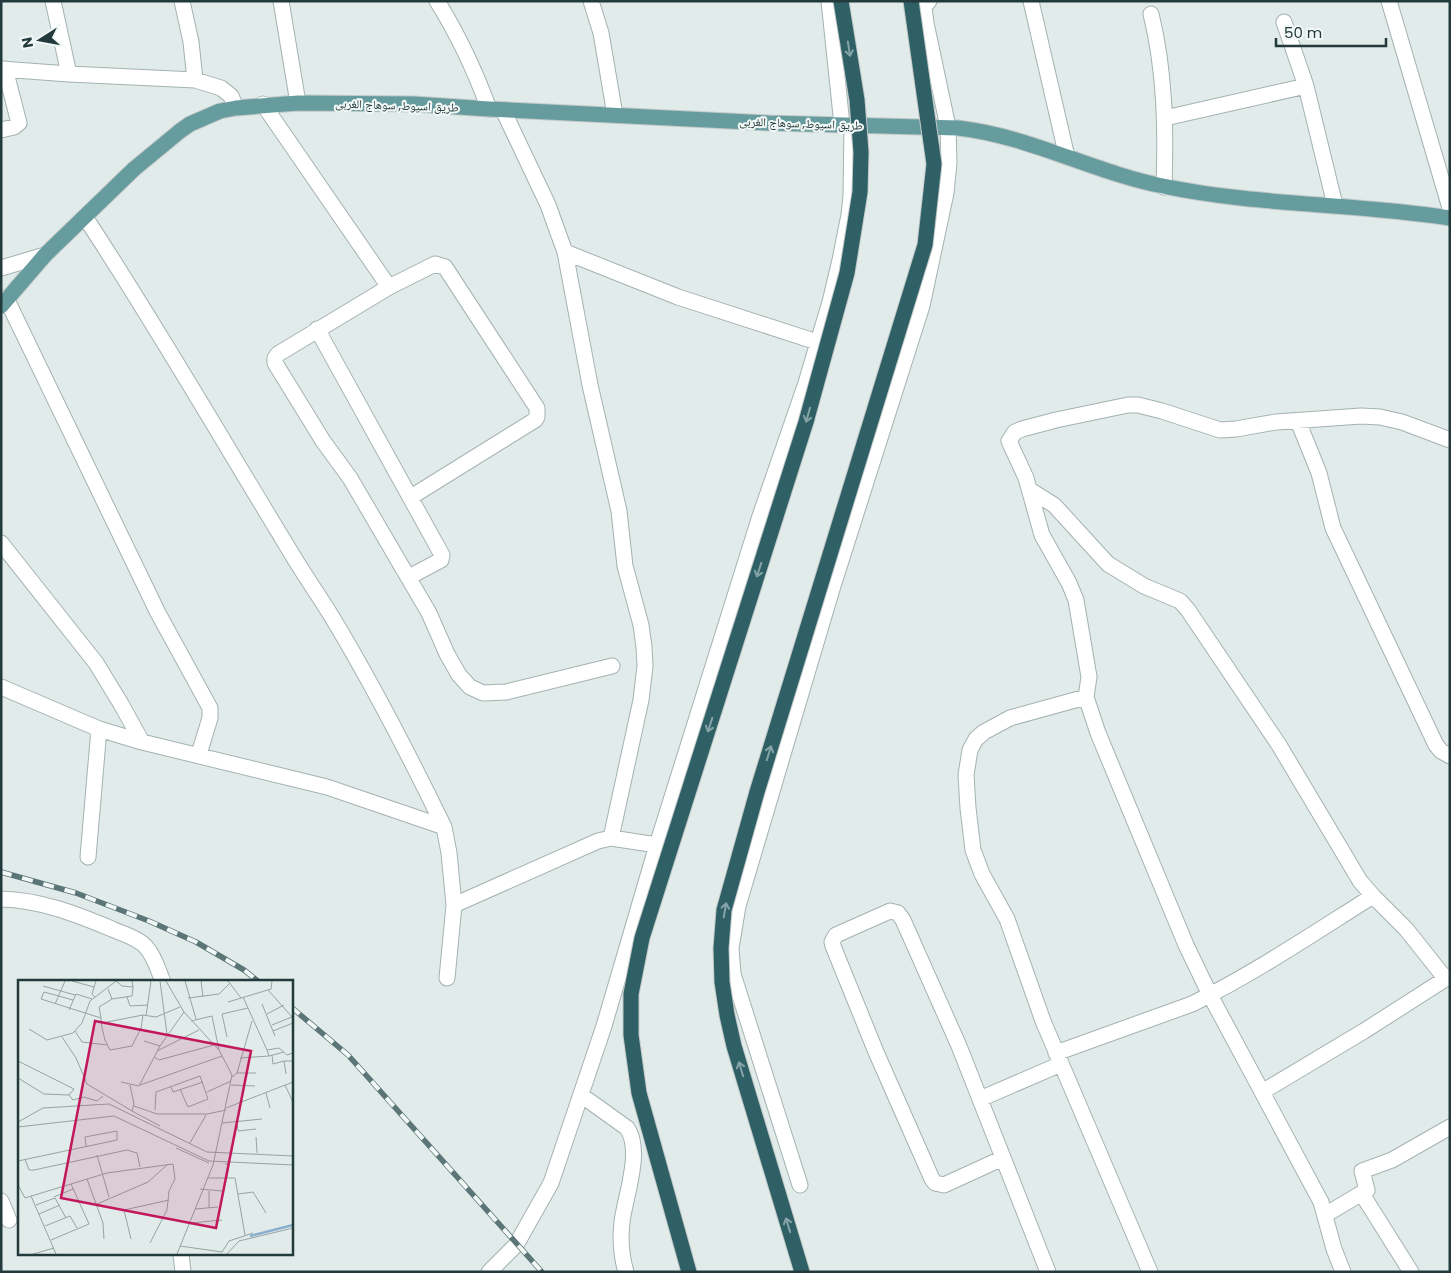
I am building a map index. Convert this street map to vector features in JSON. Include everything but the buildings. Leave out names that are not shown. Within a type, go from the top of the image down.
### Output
[{"type":"highway","points":[[688,1272],[639,1093],[631,1035],[632,994],[642,938],[806,422],[847,273],[860,192],[861,152],[857,100],[841,1]]},
{"type":"highway","points":[[802,1272],[737,1055],[727,1015],[722,982],[721,948],[724,910],[757,792],[925,245],[934,164],[911,1]]},
{"type":"main road","name":"طريق اسيوط, سوهاج الغربى","points":[[4,302],[45,255],[134,169],[180,130],[206,116],[236,108],[263,104],[414,104],[496,110],[869,126],[948,127],[976,130],[1068,157],[1124,177],[1164,187],[1233,197],[1399,211],[1450,218]]},
{"type":"street","points":[[53,1],[68,74]]},
{"type":"street","points":[[182,1],[191,42],[196,80]]},
{"type":"street","points":[[281,1],[298,103]]},
{"type":"street","points":[[437,1],[548,205],[565,252],[590,384],[619,511],[625,566],[640,625],[645,666],[641,700],[611,838]]},
{"type":"street","points":[[590,1],[601,34],[615,115]]},
{"type":"street","points":[[489,1272],[516,1245],[551,1183],[604,1026],[755,534],[803,392],[840,260],[851,196],[847,125],[829,1]]},
{"type":"street","points":[[800,1185],[733,974],[730,958],[738,906],[832,589],[922,306],[946,193],[950,149],[948,127],[926,23],[924,7],[929,1]]},
{"type":"street","points":[[1031,1],[1068,157]]},
{"type":"street","points":[[1390,1],[1450,208]]},
{"type":"street","points":[[1151,14],[1157,37],[1162,76],[1165,118],[1164,187]]},
{"type":"street","points":[[1284,22],[1306,86],[1335,205]]},
{"type":"street","points":[[1,130],[14,127],[19,123],[3,69],[196,80],[221,88],[231,96],[236,108]]},
{"type":"street","points":[[1165,118],[1306,86]]},
{"type":"street","points":[[263,104],[389,287]]},
{"type":"street","points":[[85,217],[120,271],[287,547],[332,617],[394,727],[444,827],[449,853],[454,905],[447,978]]},
{"type":"street","points":[[565,252],[678,297],[817,342]]},
{"type":"street","points":[[1,268],[45,255]]},
{"type":"street","points":[[411,497],[535,420],[538,413],[537,408],[445,267],[435,264],[389,287],[317,329],[278,354],[275,358],[275,363],[323,441],[350,478],[409,576],[429,613],[446,654],[459,676],[470,687],[483,693],[506,692],[612,666]]},
{"type":"street","points":[[4,302],[158,613],[210,708],[210,718],[199,754]]},
{"type":"street","points":[[317,329],[441,551],[441,560],[409,576]]},
{"type":"street","points":[[1343,1272],[1334,1249],[1321,1202],[1210,995],[1186,945],[1098,733],[1086,697],[1090,676],[1076,600],[1069,582],[1042,535],[1030,490],[1010,441],[1015,432],[1022,429],[1128,405],[1138,405],[1162,411],[1220,430],[1298,420],[1362,416],[1380,417],[1402,422],[1450,440]]},
{"type":"street","points":[[1298,420],[1315,461],[1329,514],[1341,544],[1436,744],[1441,751],[1450,756]]},
{"type":"street","points":[[1030,490],[1054,505],[1108,564],[1144,586],[1180,601],[1188,610],[1279,746],[1349,866],[1373,896],[1406,929],[1448,977],[1364,1031],[1262,1092]]},
{"type":"street","points":[[1,543],[96,663],[142,742]]},
{"type":"street","points":[[1,687],[99,729],[142,742],[199,754],[335,789],[444,827]]},
{"type":"street","points":[[1086,697],[1010,718],[976,739],[970,750],[966,769],[968,808],[976,860],[1008,919],[1026,977],[1150,1272]]},
{"type":"street","points":[[88,857],[99,729]]},
{"type":"street","points":[[454,905],[598,841],[611,838],[658,845]]},
{"type":"street","points":[[980,1099],[1059,1059],[1210,995],[1373,896]]},
{"type":"street","points":[[1,899],[22,900],[73,913],[129,937],[146,947],[153,957],[162,980]]},
{"type":"street","points":[[1003,1158],[944,1185],[935,1183],[932,1179],[909,1131],[832,942],[836,935],[890,912],[898,913],[903,920],[938,997],[980,1099],[1048,1272]]},
{"type":"street","points":[[581,1095],[627,1128],[633,1141],[632,1165],[622,1223],[621,1244],[626,1272]]},
{"type":"street","points":[[1326,1215],[1367,1190],[1368,1188],[1361,1174],[1362,1171],[1392,1160],[1450,1127]]},
{"type":"street","points":[[1362,1194],[1411,1272]]},
{"type":"street","points":[[1,1201],[10,1220]]},
{"type":"street","points":[[181,1256],[183,1272]]},
{"type":"railway","points":[[1,872],[76,893],[149,921],[196,942],[244,970],[256,980]]},
{"type":"railway","points":[[292,1008],[348,1055],[542,1272]]}]
